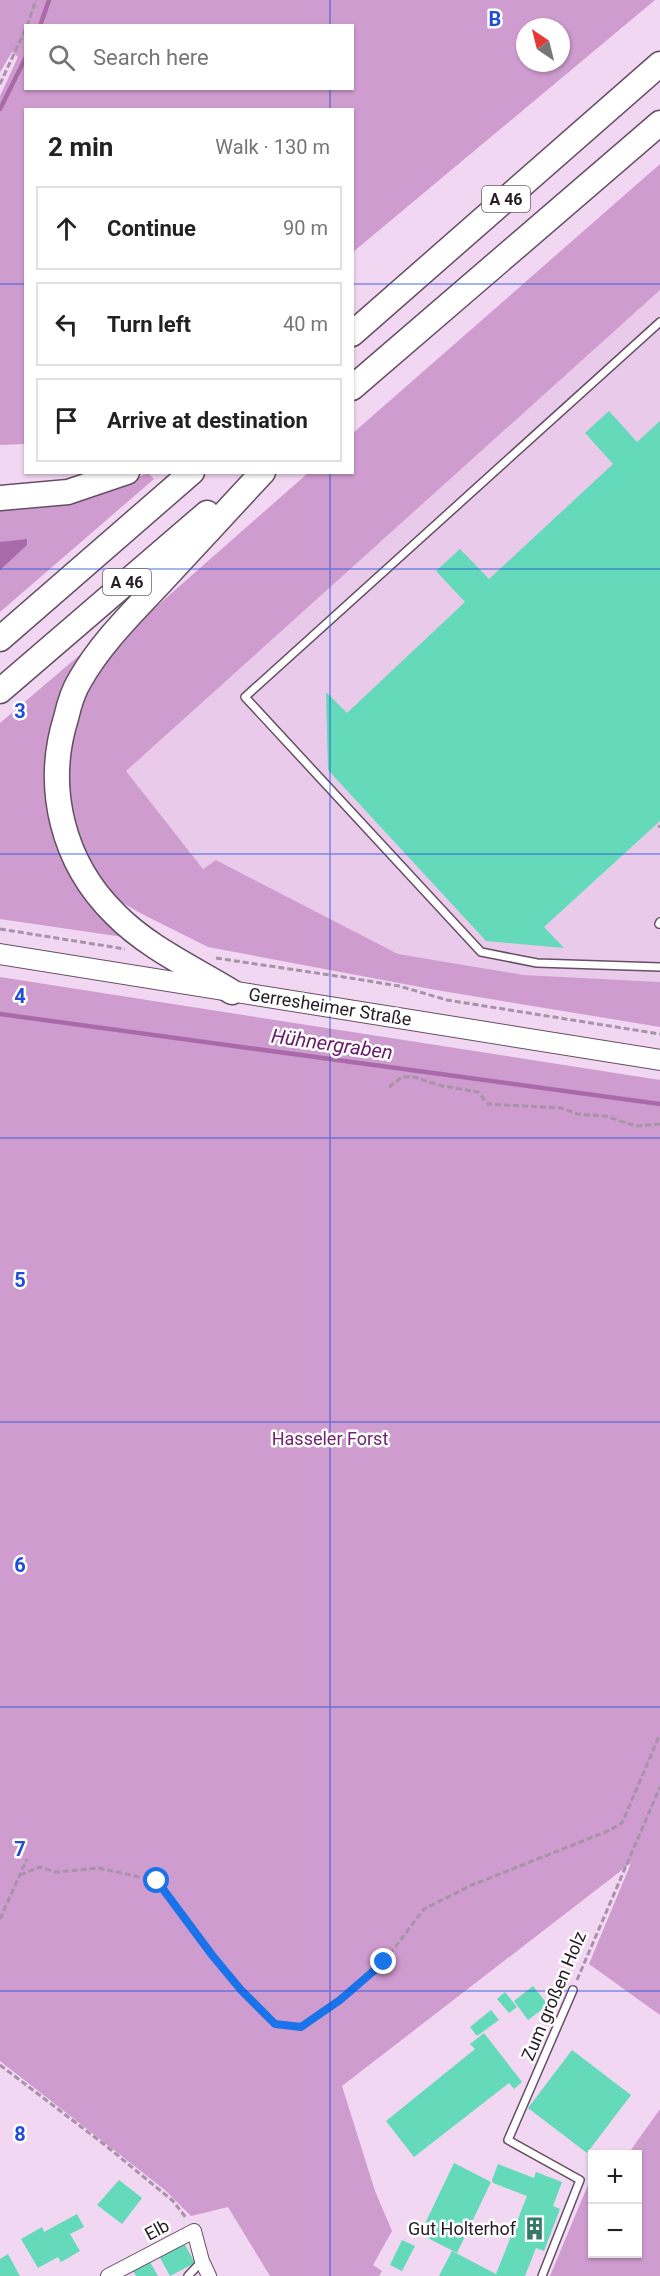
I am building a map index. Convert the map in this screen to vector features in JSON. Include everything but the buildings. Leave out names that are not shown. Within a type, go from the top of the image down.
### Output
[{"type":"highway","name":"A 46","points":[[354,332],[660,64]]},
{"type":"highway","name":"A 46","points":[[354,386],[660,123]]},
{"type":"highway","points":[[0,498],[68,492],[121,474]]},
{"type":"highway","name":"A 46","points":[[0,639],[190,474]]},
{"type":"highway","name":"A 46","points":[[0,691],[252,474]]},
{"type":"highway","points":[[232,992],[140,936],[101,900],[72,853],[62,825],[56,794],[56,763],[60,736],[78,682],[97,653],[121,624],[261,474]]},
{"type":"main road","name":"Gerresheimer Straße","points":[[0,954],[660,1060]]},
{"type":"street","name":"Elb","points":[[108,2276],[194,2231],[202,2261],[209,2276]]},
{"type":"lane","points":[[660,322],[245,697],[481,952],[537,963],[660,967]]},
{"type":"lane","name":"Zum großen Holz","points":[[542,2276],[580,2180],[508,2140],[573,1990]]},
{"type":"lane","points":[[188,2276],[202,2261]]},
{"type":"path","points":[[27,24],[36,0]]},
{"type":"path","points":[[0,84],[24,31]]},
{"type":"path","points":[[350,978],[399,986],[447,1000],[660,1034]]},
{"type":"path","points":[[388,1087],[402,1077],[414,1077],[442,1086],[478,1092],[488,1104],[561,1108],[578,1114],[605,1116],[636,1126],[660,1124]]},
{"type":"path","points":[[20,1875],[40,1868],[56,1872],[99,1868],[157,1881],[241,1990],[275,2024],[301,2027],[340,2000],[384,1962],[424,1909],[472,1886],[608,1831],[622,1823],[660,1734]]},
{"type":"path","name":"Zum großen Holz","points":[[573,1990],[660,1787]]},
{"type":"path","points":[[0,1919],[27,1859]]},
{"type":"path","points":[[0,2065],[105,2145],[173,2201],[194,2231]]},
{"type":"shaded area","points":[[660,290],[660,982],[524,975],[398,954],[216,860],[203,869],[126,771]]},
{"type":"shaded area","points":[[27,539],[27,545],[0,570],[0,542]]},
{"type":"green space","points":[[0,0],[655,0],[570,71],[570,18],[516,18],[516,72],[569,72],[354,251],[354,108],[24,108],[24,444],[0,445],[0,96],[18,57],[12,52],[0,72]]},
{"type":"green space","points":[[660,164],[660,290],[126,771],[203,869],[216,860],[398,954],[524,975],[660,982],[660,1027],[436,990],[208,947],[114,898],[86,855],[71,813],[66,773],[71,727],[93,677],[132,628],[307,474],[354,474],[354,432]]},
{"type":"green space","points":[[146,474],[154,479],[0,612],[0,505],[114,487]]},
{"type":"green space","points":[[102,636],[45,780],[47,805],[57,840],[123,937],[0,919],[0,723]]},
{"type":"green space","name":"Hasseler Forst","points":[[0,977],[660,1080],[660,2015],[589,1964],[631,1863],[342,2086],[375,2191],[392,2231],[373,2265],[382,2271],[379,2276],[270,2276],[228,2207],[191,2216],[165,2190],[0,2061]]},
{"type":"green space","points":[[660,2109],[660,2276],[550,2276],[588,2185],[588,2258],[642,2258],[642,2150],[631,2150]]},
{"type":"waterway","points":[[41,24],[49,0]]},
{"type":"waterway","points":[[0,109],[24,61]]},
{"type":"waterway","name":"Hühnergraben","points":[[0,1014],[660,1104]]},
{"type":"place","name":"Gut Holterhof","points":[[534,2229]]},
{"type":"route","points":[[157,1881],[212,1955],[241,1990],[275,2024],[301,2027],[340,2000],[384,1962]]}]
